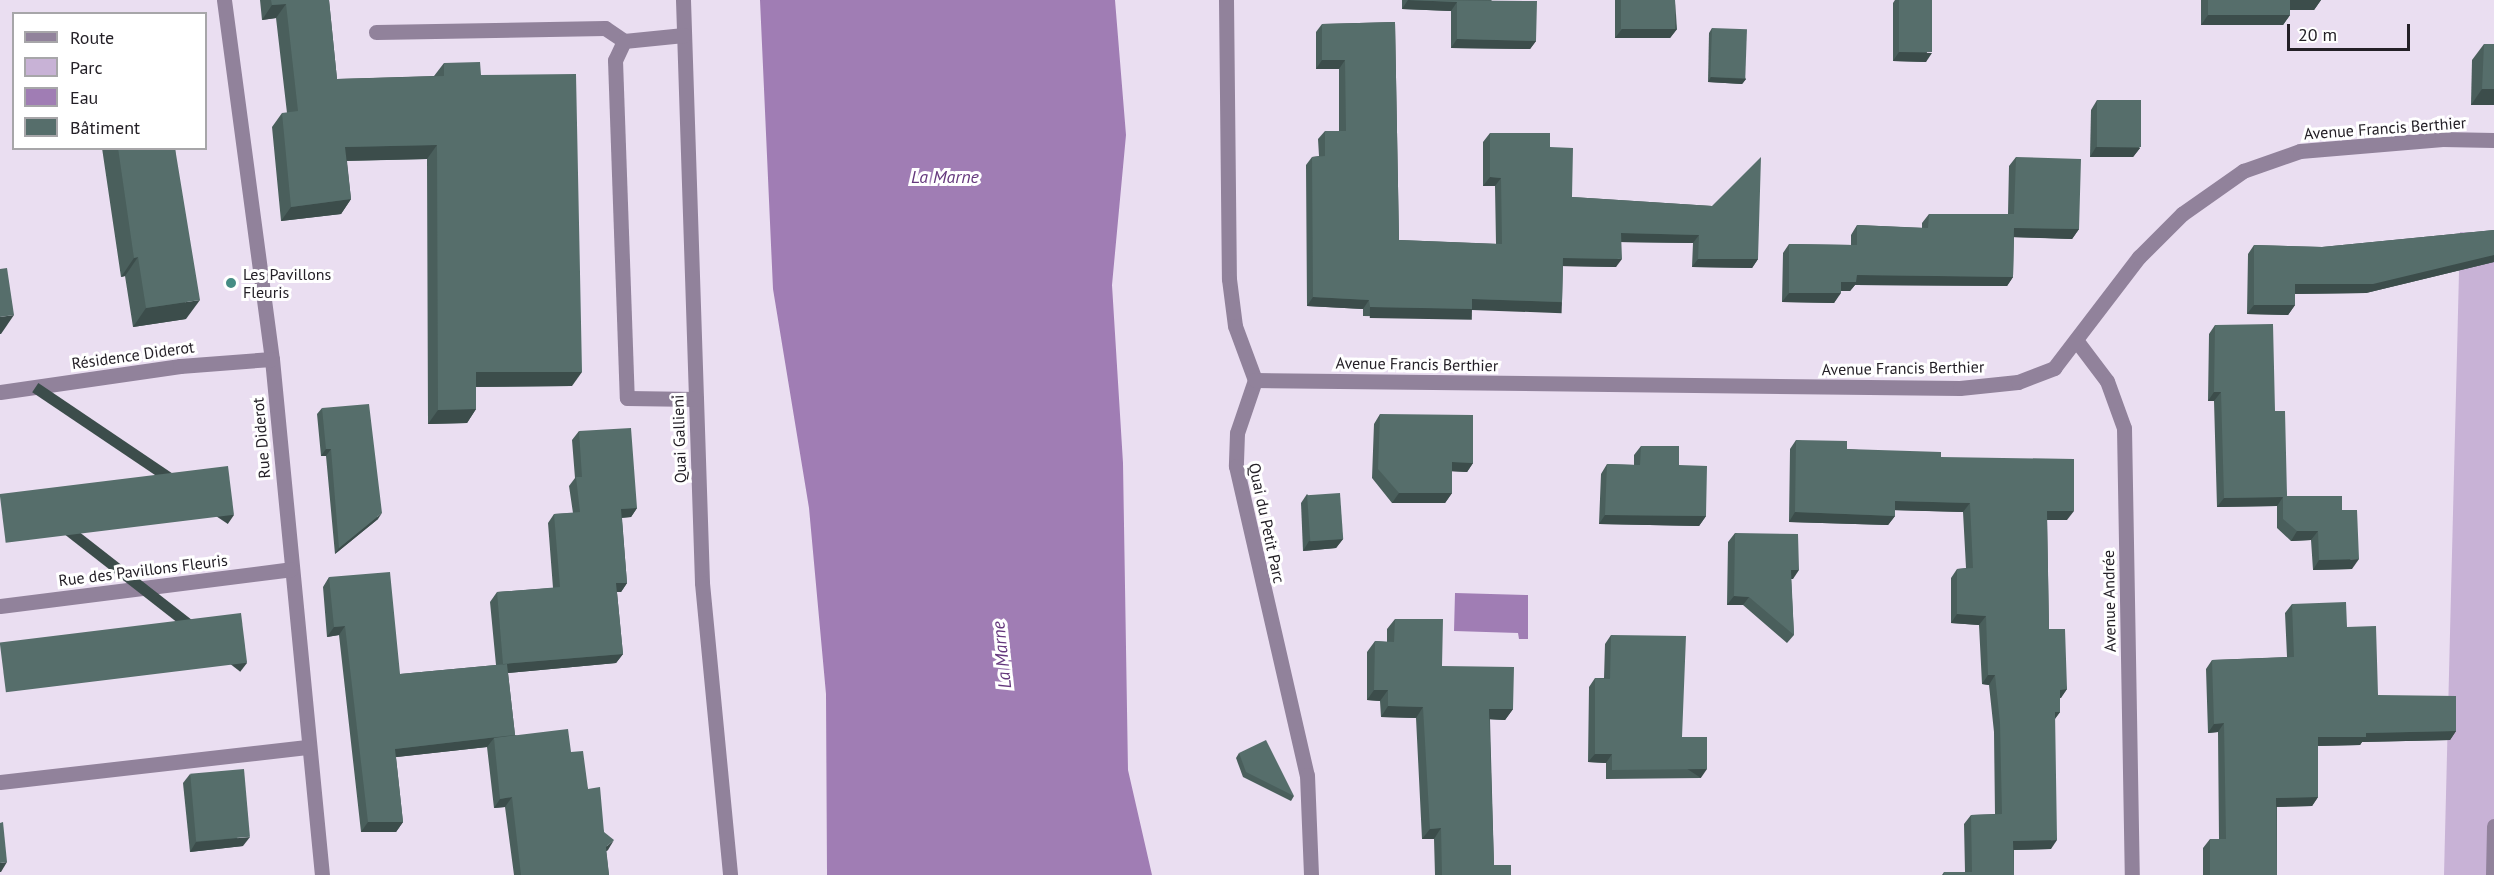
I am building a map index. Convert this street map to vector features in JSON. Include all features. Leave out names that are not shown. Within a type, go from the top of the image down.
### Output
[{"type":"street","name":"Rue Diderot","points":[[225,0],[272,359],[322,875]]},
{"type":"street","name":"Quai Gallieni","points":[[683,0],[702,583],[730,875]]},
{"type":"street","points":[[1227,0],[1228,279],[1235,326],[1255,380]]},
{"type":"street","points":[[376,32],[605,28],[624,41],[684,35]]},
{"type":"street","points":[[624,41],[615,60],[627,398],[696,399]]},
{"type":"street","name":"Avenue Francis Berthier","points":[[1255,380],[1960,388],[2019,382],[2054,368],[2160,236],[2181,214],[2243,171],[2300,151],[2442,139],[2494,140]]},
{"type":"street","name":"Avenue Andrée","points":[[2076,340],[2107,381],[2124,428],[2132,875]]},
{"type":"street","name":"Résidence Diderot","points":[[0,392],[180,366],[272,359]]},
{"type":"street","name":"Quai du Petit Parc","points":[[1255,380],[1237,433],[1236,466],[1307,775],[1311,875]]},
{"type":"street","name":"Rue des Pavillons Fleuris","points":[[0,606],[291,569]]},
{"type":"street","points":[[0,782],[309,747]]},
{"type":"street","points":[[2493,875],[2494,826]]},
{"type":"green space","points":[[2460,232],[2494,233],[2494,875],[2444,875]]},
{"type":"water","name":"La Marne","points":[[760,0],[1115,0],[1126,135],[1112,285],[1123,463],[1128,770],[1152,875],[827,875],[826,694],[809,508],[773,289]]},
{"type":"water","points":[[1455,593],[1528,595],[1528,639],[1519,639],[1518,633],[1454,631]]},
{"type":"building","points":[[271,0],[329,0],[337,79],[444,76],[444,63],[480,62],[481,75],[576,74],[582,372],[476,372],[476,409],[438,410],[437,145],[345,147],[351,199],[291,207],[282,113],[298,111],[286,4],[272,5]]},
{"type":"building","points":[[1408,0],[1537,1],[1536,41],[1457,39],[1457,2]]},
{"type":"building","points":[[1621,0],[1675,0],[1675,29],[1621,29]]},
{"type":"building","points":[[1899,0],[1932,0],[1932,52],[1899,52]]},
{"type":"building","points":[[2208,0],[2290,0],[2290,15],[2208,15]]},
{"type":"building","points":[[1395,22],[1399,240],[1502,244],[1501,178],[1490,177],[1490,133],[1550,133],[1550,147],[1573,148],[1572,197],[1712,206],[1761,157],[1758,259],[1698,259],[1699,235],[1621,233],[1622,259],[1563,258],[1562,302],[1472,299],[1472,309],[1370,307],[1369,300],[1313,297],[1312,157],[1325,156],[1325,131],[1346,131],[1345,60],[1322,60],[1322,24]]},
{"type":"building","points":[[1712,28],[1747,29],[1745,78],[1710,77]]},
{"type":"building","points":[[2484,44],[2494,44],[2494,89],[2482,89]]},
{"type":"building","points":[[2097,100],[2141,100],[2141,147],[2097,147]]},
{"type":"building","points":[[118,150],[175,150],[200,300],[146,308],[138,257],[134,258]]},
{"type":"building","points":[[2016,157],[2081,159],[2079,229],[2014,228],[2013,277],[1857,275],[1856,282],[1841,282],[1841,293],[1789,293],[1789,244],[1857,245],[1857,225],[1928,228],[1929,214],[2014,214]]},
{"type":"building","points":[[2494,230],[2494,255],[2373,284],[2295,284],[2295,305],[2254,305],[2254,245],[2322,247]]},
{"type":"building","points":[[7,268],[14,315],[0,317],[0,269]]},
{"type":"building","points":[[2273,324],[2275,411],[2285,411],[2287,496],[2342,496],[2342,510],[2357,510],[2359,559],[2319,560],[2318,531],[2297,531],[2283,519],[2283,497],[2224,498],[2221,392],[2214,392],[2215,325]]},
{"type":"building","points":[[369,404],[382,513],[339,548],[331,449],[326,449],[322,408]]},
{"type":"building","points":[[1380,414],[1473,415],[1473,463],[1452,462],[1452,493],[1399,493],[1378,469]]},
{"type":"building","points":[[631,428],[637,508],[621,509],[627,583],[616,583],[623,654],[503,664],[497,592],[560,587],[554,514],[580,512],[576,477],[582,477],[579,431]]},
{"type":"building","points":[[1796,440],[1847,441],[1847,449],[1941,452],[1941,457],[2074,459],[2074,511],[2047,511],[2049,629],[2065,629],[2067,689],[2060,690],[2060,712],[2055,712],[2057,840],[2013,841],[2014,875],[1944,875],[1944,872],[1972,872],[1971,815],[2002,814],[2000,723],[1995,675],[1988,675],[1986,616],[1957,614],[1957,569],[1973,568],[1970,503],[1895,501],[1895,516],[1795,512]]},
{"type":"building","points":[[1641,446],[1679,446],[1679,465],[1707,466],[1706,516],[1605,515],[1607,464],[1640,465]]},
{"type":"building","points":[[228,466],[234,515],[6,543],[0,494]]},
{"type":"building","points":[[1340,493],[1343,539],[1310,541],[1307,495]]},
{"type":"building","points":[[1735,533],[1798,534],[1799,570],[1791,570],[1794,635],[1749,597],[1734,596]]},
{"type":"building","points":[[390,572],[400,674],[507,664],[515,735],[395,749],[403,822],[368,822],[345,626],[334,627],[329,577]]},
{"type":"building","points":[[2346,602],[2347,627],[2376,626],[2378,695],[2456,696],[2456,731],[2366,733],[2366,737],[2318,737],[2318,797],[2276,798],[2277,875],[2210,875],[2210,839],[2226,839],[2224,723],[2214,724],[2212,660],[2294,657],[2292,604]]},
{"type":"building","points":[[241,613],[247,663],[6,692],[0,643]]},
{"type":"building","points":[[1395,619],[1443,619],[1442,666],[1514,667],[1513,709],[1489,709],[1494,865],[1511,865],[1511,875],[1442,875],[1441,828],[1430,829],[1423,707],[1388,706],[1388,690],[1374,690],[1375,641],[1394,642]]},
{"type":"building","points":[[1611,635],[1686,636],[1682,737],[1707,737],[1707,769],[1612,770],[1612,754],[1595,754],[1595,678],[1610,679]]},
{"type":"building","points":[[568,729],[571,752],[583,751],[588,789],[600,787],[604,832],[614,840],[606,847],[609,875],[521,875],[512,797],[500,799],[494,738]]},
{"type":"building","points":[[1266,740],[1294,796],[1246,772],[1239,753]]},
{"type":"building","points":[[244,769],[250,837],[196,841],[190,774]]},
{"type":"building","points":[[3,822],[7,862],[0,863],[0,823]]},
{"type":"place","name":"Les Pavillons Fleuris","points":[[231,283]]}]
